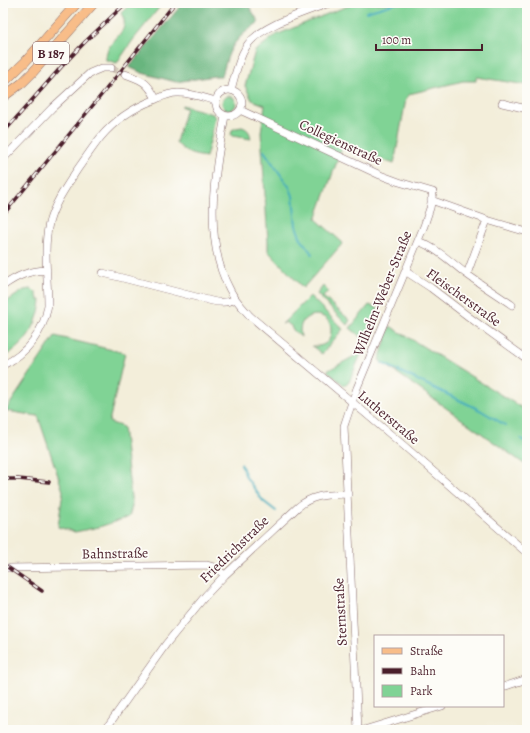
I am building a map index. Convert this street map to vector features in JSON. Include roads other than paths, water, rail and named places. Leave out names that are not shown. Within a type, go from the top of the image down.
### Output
[{"type":"main road","name":"B 187","points":[[3,83],[25,62],[77,3]]},
{"type":"main road","name":"B 187","points":[[3,97],[27,78],[40,65],[94,3]]},
{"type":"street","points":[[232,90],[239,60],[246,47],[255,36],[272,26],[329,3]]},
{"type":"street","points":[[3,159],[52,108],[90,74],[102,68],[111,68]]},
{"type":"street","points":[[125,74],[146,84],[156,99]]},
{"type":"street","points":[[232,90],[241,98],[242,105],[236,115],[225,116],[217,110],[216,101],[221,92],[232,90]]},
{"type":"street","points":[[3,365],[26,349],[41,328],[46,316],[48,305],[47,238],[49,224],[57,203],[96,143],[113,124],[134,110],[156,99],[173,93],[181,93],[216,101]]},
{"type":"street","points":[[502,103],[527,109]]},
{"type":"street","name":"Collegienstraße","points":[[240,110],[380,175],[433,192]]},
{"type":"street","name":"Lutherstraße","points":[[225,116],[214,182],[213,220],[222,271],[227,285],[235,299],[250,316],[403,445],[527,553]]},
{"type":"street","name":"Wilhelm-Weber-Straße","points":[[352,402],[424,226],[433,192]]},
{"type":"street","points":[[431,200],[487,220],[527,232]]},
{"type":"street","points":[[467,274],[487,220]]},
{"type":"street","points":[[418,241],[438,252],[512,305]]},
{"type":"street","points":[[3,286],[25,273],[47,270]]},
{"type":"street","name":"Fleischerstraße","points":[[405,271],[437,292],[527,359]]},
{"type":"street","points":[[103,273],[212,302],[227,302],[235,299]]},
{"type":"street","points":[[348,494],[344,430],[346,418],[352,402]]},
{"type":"street","name":"Friedrichstraße","points":[[105,730],[176,630],[225,575],[306,500],[322,495],[348,494]]},
{"type":"street","name":"Sternstraße","points":[[348,494],[358,730]]},
{"type":"street","name":"Bahnstraße","points":[[3,568],[211,565],[225,575]]},
{"type":"street","points":[[504,687],[527,679]]},
{"type":"street","points":[[364,730],[439,707]]},
{"type":"waterway","points":[[366,12],[397,3]]},
{"type":"waterway","points":[[264,151],[290,188],[293,196],[296,226],[301,239],[312,254]]},
{"type":"waterway","points":[[382,363],[480,410],[505,425]]},
{"type":"waterway","points":[[521,439],[527,443]]},
{"type":"waterway","points":[[241,464],[246,477],[263,501],[276,511]]},
{"type":"tunnel","points":[[111,68],[125,74]]},
{"type":"railway","points":[[3,133],[63,65],[126,3]]},
{"type":"railway","points":[[3,215],[175,3]]},
{"type":"railway","points":[[3,479],[49,482]]},
{"type":"railway","points":[[3,564],[42,591]]}]
